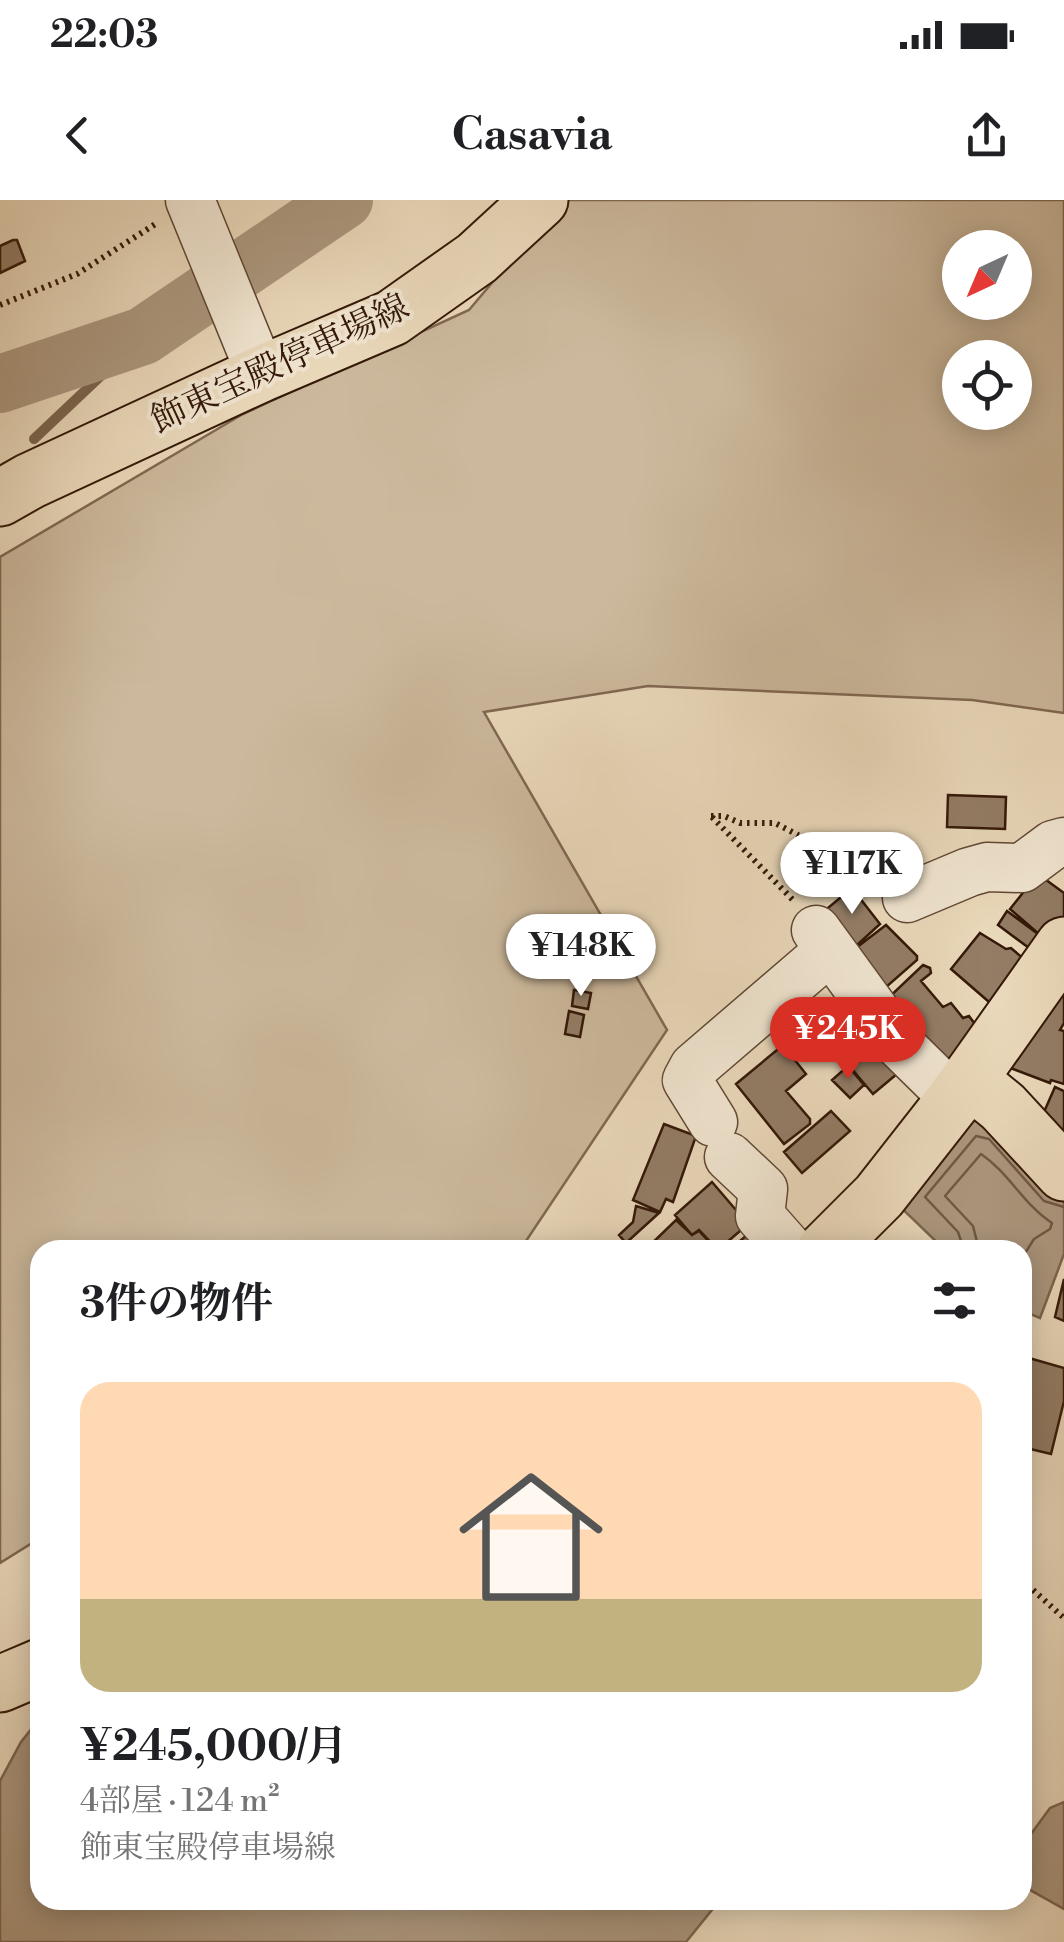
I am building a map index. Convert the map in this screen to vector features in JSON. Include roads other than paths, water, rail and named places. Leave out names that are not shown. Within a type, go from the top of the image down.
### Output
[{"type":"main road","name":"飾東宝殿停車場線","points":[[0,498],[30,480],[392,318],[477,258],[540,200]]},
{"type":"main road","points":[[835,1240],[879,1196],[962,1089],[1022,999],[1064,945]]},
{"type":"main road","points":[[962,1089],[1003,1108],[1064,1174]]},
{"type":"main road","points":[[0,1684],[30,1671]]},
{"type":"street","points":[[192,205],[261,374]]},
{"type":"street","points":[[908,898],[987,867],[1022,868],[1049,850]]},
{"type":"street","points":[[781,1240],[760,1216],[763,1190],[721,1140],[688,1080],[694,1067],[822,941],[899,1044],[962,1089]]},
{"type":"water","points":[[973,1111],[1064,1190],[1064,1254],[1040,1318],[1032,1315],[1032,1240],[935,1240],[892,1199]]},
{"type":"water","points":[[30,1731],[30,1910],[712,1910],[686,1942],[0,1942],[0,1781]]},
{"type":"water","points":[[1064,1802],[1064,1909],[1032,1891],[1032,1833],[1050,1808]]},
{"type":"waterway","points":[[0,384],[143,336],[344,200]]},
{"type":"waterway","points":[[34,439],[143,336]]}]
